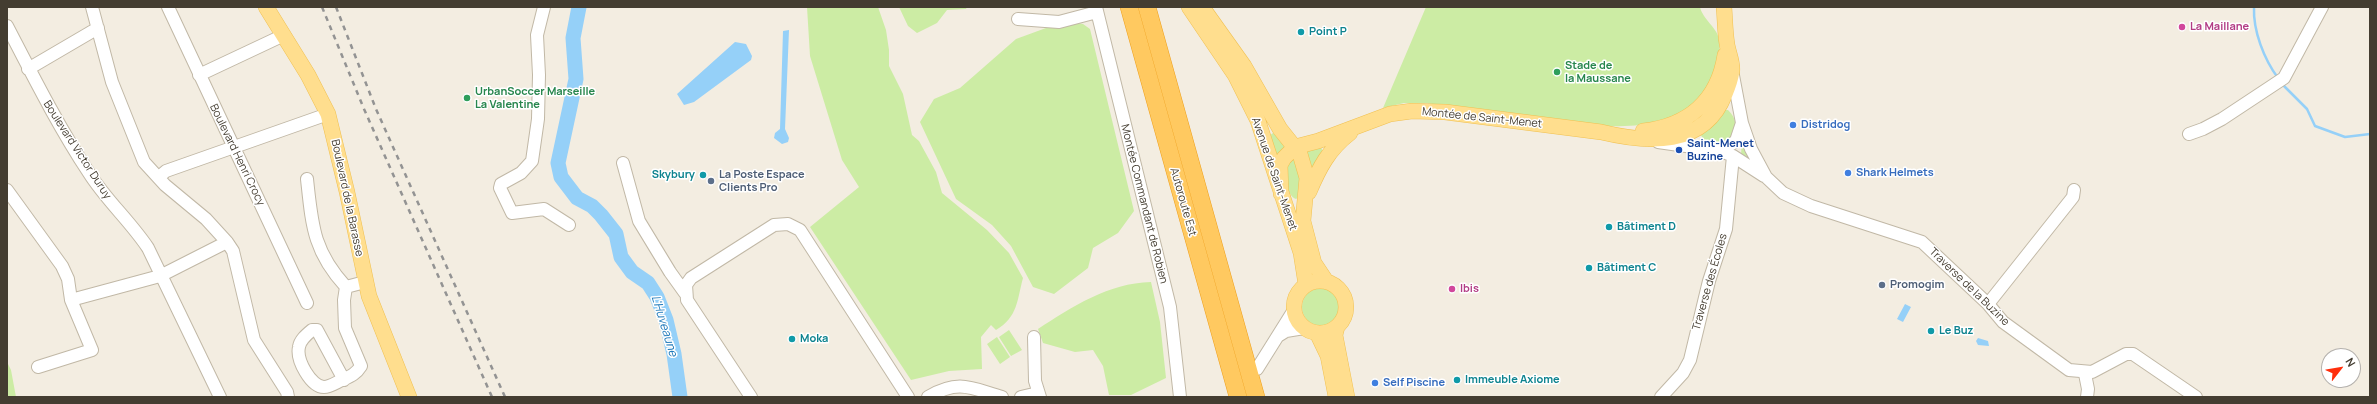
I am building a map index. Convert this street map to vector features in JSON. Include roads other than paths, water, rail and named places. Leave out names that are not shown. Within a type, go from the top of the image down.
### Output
[{"type":"highway","name":"Autoroute Est","points":[[1129,7],[1238,397]]},
{"type":"highway","name":"Autoroute Est","points":[[1147,7],[1256,397]]},
{"type":"main road","name":"Boulevard de la Barasse","points":[[266,7],[308,75],[328,114],[348,192],[365,282],[409,397]]},
{"type":"main road","name":"Avenue de Saint-Menet","points":[[1189,7],[1235,75],[1258,121],[1300,253],[1306,285]]},
{"type":"main road","name":"Avenue de Saint-Menet","points":[[1202,7],[1244,66],[1280,129],[1295,147],[1305,164],[1307,178],[1303,221],[1314,263],[1326,281]]},
{"type":"main road","name":"Montée de Saint-Menet","points":[[1295,147],[1318,141],[1390,114],[1426,111],[1604,133],[1626,139],[1649,140],[1671,138],[1693,131],[1709,120],[1722,103],[1732,70],[1727,45],[1724,7]]},
{"type":"main road","name":"Montée de Saint-Menet","points":[[1604,133],[1656,130],[1680,122],[1699,108],[1722,71],[1727,45]]},
{"type":"main road","name":"Montée de Saint-Menet","points":[[1303,212],[1321,164],[1340,141],[1361,124]]},
{"type":"main road","name":"Montée de Saint-Menet","points":[[1280,129],[1293,137],[1303,140],[1318,141]]},
{"type":"main road","points":[[1282,194],[1280,165],[1284,158],[1295,147]]},
{"type":"main road","points":[[1336,397],[1328,356],[1311,330],[1296,317],[1294,310],[1297,296],[1306,285],[1326,281],[1342,293],[1346,303],[1343,318],[1337,327],[1335,335],[1347,397]]},
{"type":"main road","points":[[1311,330],[1328,332],[1337,327]]},
{"type":"street","points":[[92,7],[112,82],[144,162],[159,178],[206,219],[227,242],[233,251],[254,340],[287,392],[288,397]]},
{"type":"street","name":"Boulevard Henri Crocy","points":[[168,7],[307,303]]},
{"type":"street","points":[[544,7],[537,35],[540,75],[538,119],[532,161],[521,173],[501,184],[500,188],[512,213],[544,209],[569,225]]},
{"type":"street","points":[[2189,134],[2216,122],[2279,82],[2322,7]]},
{"type":"street","name":"Montée Commandant de Robien","points":[[1018,19],[1059,22],[1097,10],[1170,306],[1180,397]]},
{"type":"street","name":"Boulevard Victor Duruy","points":[[7,26],[36,86],[89,173],[108,200],[137,231],[148,248],[160,276],[220,397]]},
{"type":"street","points":[[28,68],[98,28]]},
{"type":"street","points":[[199,75],[284,35]]},
{"type":"street","name":"Traverse de la Buzine","points":[[1732,70],[1742,121],[1754,158],[1766,177],[1783,193],[1811,206],[1922,242],[1988,304],[2003,322],[2069,370],[2085,374]]},
{"type":"street","points":[[1721,151],[1736,141],[1742,121],[1734,109],[1722,103]]},
{"type":"street","name":"Montée de Saint-Menet","points":[[1693,131],[1699,108],[1722,103]]},
{"type":"street","points":[[159,178],[166,171],[328,114]]},
{"type":"street","points":[[1693,131],[1704,148]]},
{"type":"street","name":"Montée de Saint-Menet","points":[[1649,140],[1721,151],[1733,156],[1766,177]]},
{"type":"street","name":"Traverse des Écoles","points":[[1669,395],[1684,373],[1690,360],[1709,281],[1726,229],[1733,156]]},
{"type":"street","points":[[623,163],[639,221],[670,272],[686,293]]},
{"type":"street","points":[[307,180],[316,241],[326,260],[346,287],[345,328],[361,366],[357,374],[344,380],[326,387],[314,383],[301,360],[299,348],[304,336],[312,330],[317,330],[344,380]]},
{"type":"street","points":[[7,190],[62,266],[68,279],[71,300],[92,350],[38,367]]},
{"type":"street","points":[[1988,304],[2072,197],[2074,190]]},
{"type":"street","points":[[750,397],[687,300],[686,285],[691,278],[774,225],[788,224],[800,230],[908,397]]},
{"type":"street","points":[[71,300],[160,276],[227,242]]},
{"type":"street","points":[[346,287],[365,282]]},
{"type":"street","points":[[1258,369],[1294,310]]},
{"type":"street","points":[[1278,336],[1286,331],[1311,330]]},
{"type":"street","points":[[1021,397],[1039,395],[1035,381],[1034,337]]},
{"type":"street","points":[[2087,397],[2088,389],[2085,374],[2100,370],[2126,354],[2133,354],[2196,397]]},
{"type":"street","points":[[928,397],[954,386],[968,386],[1002,397]]},
{"type":"water","points":[[789,30],[785,129],[789,138],[788,142],[782,144],[774,138],[775,133],[780,129],[783,31]]},
{"type":"water","points":[[735,42],[746,44],[752,56],[751,60],[694,102],[684,105],[677,94]]},
{"type":"water","points":[[1905,304],[1911,307],[1903,322],[1897,319]]},
{"type":"water","points":[[1978,338],[1988,341],[1989,346],[1978,345],[1976,341]]},
{"type":"waterway","name":"L'Huveaune","points":[[579,7],[573,38],[576,79],[558,163],[561,177],[577,198],[592,206],[601,215],[616,234],[621,257],[632,272],[648,283],[657,297],[666,320],[674,354],[680,397]]},
{"type":"waterway","points":[[2254,7],[2255,26],[2260,44],[2268,62],[2278,78]]},
{"type":"waterway","points":[[2282,84],[2307,109],[2315,126],[2345,137],[2370,134]]},
{"type":"railway","points":[[322,7],[364,109],[492,397]]},
{"type":"railway","points":[[336,7],[376,109],[505,397]]},
{"type":"place","name":"La Maillane","points":[[2182,27]]},
{"type":"place","name":"Point P","points":[[1301,32]]},
{"type":"place","name":"Stade de la Maussane","points":[[1557,72]]},
{"type":"place","name":"UrbanSoccer Marseille La Valentine","points":[[467,98]]},
{"type":"place","name":"Distridog","points":[[1793,125]]},
{"type":"place","name":"Saint-Menet Buzine","points":[[1679,150]]},
{"type":"place","name":"Shark Helmets","points":[[1848,173]]},
{"type":"place","name":"Skybury","points":[[703,175]]},
{"type":"place","name":"La Poste Espace Clients Pro","points":[[711,181]]},
{"type":"place","name":"Bâtiment D","points":[[1609,227]]},
{"type":"place","name":"Bâtiment C","points":[[1589,268]]},
{"type":"place","name":"Promogim","points":[[1882,285]]},
{"type":"place","name":"Ibis","points":[[1452,289]]},
{"type":"place","name":"Le Buz","points":[[1931,331]]},
{"type":"place","name":"Moka","points":[[792,339]]},
{"type":"place","name":"Immeuble Axiome","points":[[1457,380]]},
{"type":"place","name":"Self Piscine","points":[[1375,383]]}]
